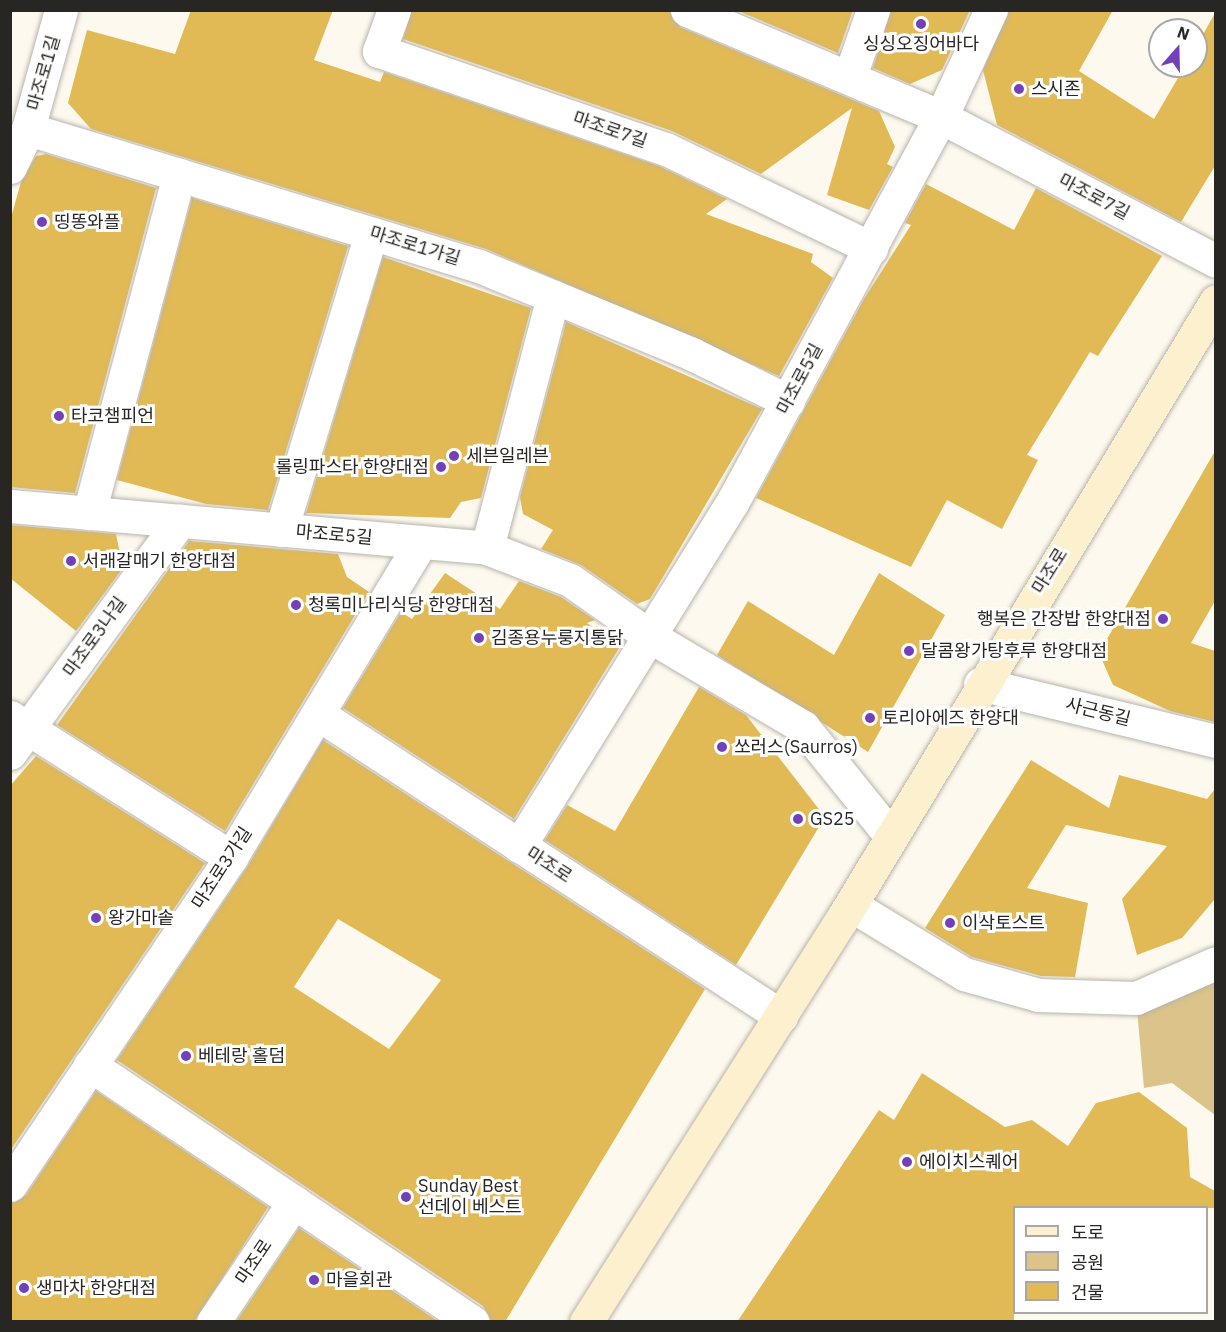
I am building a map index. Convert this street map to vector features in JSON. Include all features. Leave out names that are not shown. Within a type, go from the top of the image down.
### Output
[{"type":"main road","name":"마조로","points":[[586,1322],[851,905],[980,684],[1215,301]]},
{"type":"street","name":"마조로1길","points":[[10,167],[28,129],[61,10]]},
{"type":"street","name":"마조로7길","points":[[394,10],[379,51],[666,149],[871,248]]},
{"type":"street","name":"마조로7길","points":[[687,10],[850,76],[941,117],[1215,261]]},
{"type":"street","points":[[850,76],[873,10]]},
{"type":"street","points":[[941,117],[991,10]]},
{"type":"street","name":"마조로5길","points":[[519,846],[651,637],[788,401],[941,117]]},
{"type":"street","name":"마조로1가길","points":[[28,129],[479,266],[788,401]]},
{"type":"street","points":[[89,513],[179,175]]},
{"type":"street","name":"마조로5길","points":[[281,530],[371,233]]},
{"type":"street","points":[[487,548],[553,297]]},
{"type":"street","name":"마조로5길","points":[[10,506],[487,548],[570,580],[651,637],[803,727],[891,836]]},
{"type":"street","name":"마조로3나길","points":[[16,732],[180,522]]},
{"type":"street","name":"마조로3가길","points":[[10,1185],[231,857],[420,542]]},
{"type":"street","name":"사근동길","points":[[980,684],[1215,741]]},
{"type":"street","name":"마조로","points":[[318,714],[781,1016]]},
{"type":"street","points":[[16,732],[231,857]]},
{"type":"street","points":[[851,905],[964,974],[1038,995],[1136,998],[1215,963]]},
{"type":"street","points":[[90,1065],[473,1322]]},
{"type":"street","name":"마조로","points":[[213,1322],[294,1202]]},
{"type":"green space","points":[[1215,963],[1215,1115],[1172,1083],[1144,1088],[1136,998]]},
{"type":"building","points":[[191,10],[333,10],[314,60],[380,82],[384,72],[659,166],[727,199],[706,214],[813,254],[811,262],[833,278],[779,376],[486,249],[91,129],[68,103],[87,30],[175,54]]},
{"type":"building","points":[[412,10],[669,10],[680,27],[879,111],[895,147],[887,164],[893,167],[869,210],[827,195],[852,108],[761,174],[672,131],[403,39]]},
{"type":"building","points":[[736,10],[853,10],[838,53]]},
{"type":"building","points":[[891,10],[970,10],[942,70],[910,84],[873,68]]},
{"type":"building","points":[[1009,10],[1113,10],[1079,71],[1154,119],[1178,78],[1208,78],[1208,26],[1215,13],[1215,166],[1181,222],[997,125],[983,70]]},
{"type":"building","points":[[46,154],[156,188],[75,493],[10,487],[10,221],[21,182],[36,156]]},
{"type":"building","points":[[926,184],[1014,230],[1036,188],[1162,256],[1098,356],[1090,352],[1027,455],[1038,460],[1002,529],[947,500],[911,567],[756,498],[864,299],[911,225],[905,223]]},
{"type":"building","points":[[192,198],[348,246],[268,510],[206,504],[117,480]]},
{"type":"building","points":[[383,257],[531,308],[481,498],[461,502],[450,518],[306,513]]},
{"type":"building","points":[[566,322],[762,409],[650,599],[637,604],[581,565],[541,549],[553,530],[523,514],[520,497]]},
{"type":"building","points":[[1215,451],[1215,601],[1191,643],[1215,651],[1215,722],[1170,711],[1113,685],[1099,653]]},
{"type":"building","points":[[10,525],[116,534],[123,568],[76,631],[10,578]]},
{"type":"building","points":[[189,541],[338,554],[347,577],[369,592],[225,831],[57,725]]},
{"type":"building","points":[[445,573],[500,609],[519,581],[561,597],[595,620],[587,623],[621,645],[514,819],[343,708],[401,612],[412,619]]},
{"type":"building","points":[[879,573],[945,615],[868,752],[717,655],[748,601],[834,655]]},
{"type":"building","points":[[699,687],[746,715],[825,817],[736,965],[545,840],[567,805],[615,831]]},
{"type":"building","points":[[323,740],[705,989],[505,1322],[491,1322],[483,1306],[117,1060],[247,867]],"holes":[[[338,919],[441,980],[389,1049],[294,987]]]},
{"type":"building","points":[[36,756],[205,863],[10,1151],[10,786]]},
{"type":"building","points":[[1031,760],[1109,808],[1119,775],[1207,799],[1215,789],[1215,899],[1182,938],[1137,955],[1122,899],[1167,846],[1066,825],[1027,888],[1088,903],[1075,977],[1041,976],[972,957],[925,928]]},
{"type":"building","points":[[922,1073],[1005,1127],[1032,1120],[1068,1146],[1096,1103],[1139,1092],[1187,1128],[1190,1177],[1215,1191],[1215,1208],[1208,1208],[1208,1206],[1013,1206],[1014,1322],[737,1322],[879,1110],[894,1120]]},
{"type":"building","points":[[96,1091],[268,1207],[194,1322],[10,1322],[10,1203],[26,1195]]},
{"type":"building","points":[[299,1228],[439,1322],[236,1322]]},
{"type":"place","name":"싱싱오징어바다","points":[[921,24]]},
{"type":"place","name":"스시존","points":[[1019,89]]},
{"type":"place","name":"띵똥와플","points":[[42,222]]},
{"type":"place","name":"타코챔피언","points":[[59,416]]},
{"type":"place","name":"세븐일레븐","points":[[454,456]]},
{"type":"place","name":"롤링파스타 한양대점","points":[[441,467]]},
{"type":"place","name":"서래갈매기 한양대점","points":[[71,561]]},
{"type":"place","name":"청록미나리식당 한양대점","points":[[296,605]]},
{"type":"place","name":"행복은 간장밥 한양대점","points":[[1163,619]]},
{"type":"place","name":"김종용누룽지통닭","points":[[479,638]]},
{"type":"place","name":"달콤왕가탕후루 한양대점","points":[[909,651]]},
{"type":"place","name":"토리아에즈 한양대","points":[[870,718]]},
{"type":"place","name":"쏘러스(Saurros)","points":[[722,747]]},
{"type":"place","name":"GS25","points":[[798,819]]},
{"type":"place","name":"왕가마솥","points":[[96,918]]},
{"type":"place","name":"이삭토스트","points":[[950,923]]},
{"type":"place","name":"베테랑 홀덤","points":[[186,1056]]},
{"type":"place","name":"에이치스퀘어","points":[[907,1162]]},
{"type":"place","name":"Sunday Best 선데이 베스트","points":[[406,1197]]},
{"type":"place","name":"마을회관","points":[[314,1280]]},
{"type":"place","name":"생마차 한양대점","points":[[24,1288]]}]
